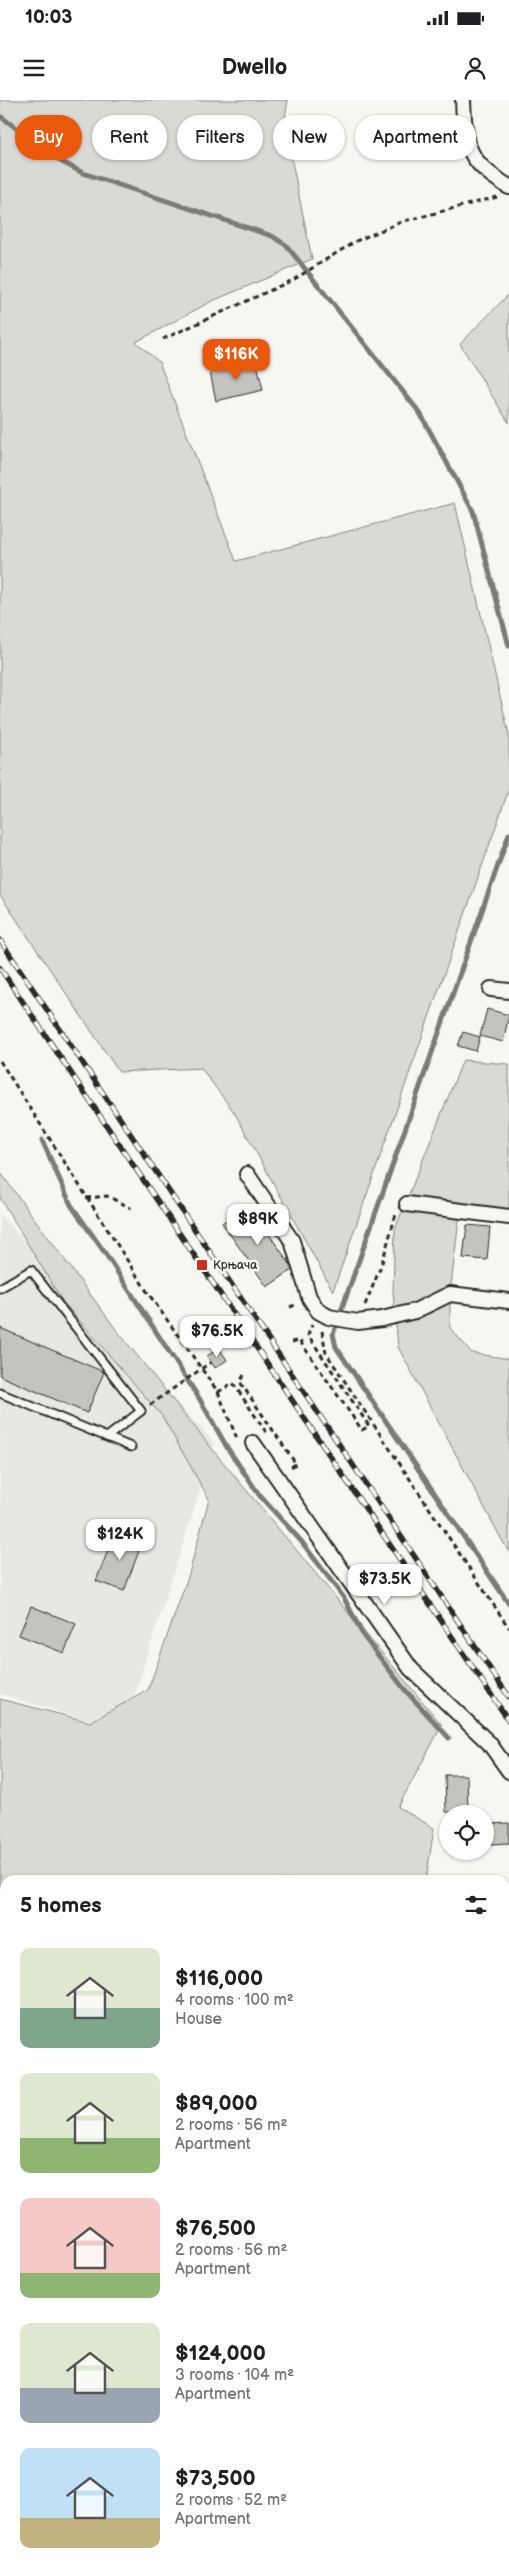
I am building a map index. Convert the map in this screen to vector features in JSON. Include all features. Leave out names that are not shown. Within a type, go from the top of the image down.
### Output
[{"type":"street","points":[[463,100],[464,135],[473,159],[504,192]]},
{"type":"street","points":[[491,989],[509,991]]},
{"type":"street","points":[[247,1174],[292,1240],[309,1297],[324,1314],[355,1322],[382,1319],[415,1311],[450,1294],[509,1300]]},
{"type":"street","points":[[407,1204],[509,1216]]},
{"type":"street","points":[[253,1443],[410,1669],[489,1743],[509,1771]]},
{"type":"lane","points":[[0,1288],[31,1270],[141,1411],[106,1437]]},
{"type":"lane","points":[[0,1393],[131,1447]]},
{"type":"path","points":[[163,339],[293,280],[356,242],[401,222],[504,192]]},
{"type":"path","points":[[0,1061],[148,1293],[203,1368],[218,1392],[239,1443],[253,1443]]},
{"type":"path","points":[[86,1198],[107,1196],[131,1208]]},
{"type":"path","points":[[355,1322],[381,1266],[397,1209],[407,1204]]},
{"type":"path","points":[[324,1314],[326,1353],[509,1628]]},
{"type":"path","points":[[292,1342],[299,1340],[362,1430],[369,1426],[308,1335]]},
{"type":"path","points":[[157,1399],[211,1362]]},
{"type":"path","points":[[244,1375],[240,1382],[296,1464],[291,1467],[285,1460]]},
{"type":"path","points":[[218,1392],[233,1384],[270,1437]]},
{"type":"shaded area","points":[[0,100],[288,100],[285,115],[273,115],[273,160],[292,160],[312,259],[210,302],[136,342],[159,362],[236,561],[455,503],[509,735],[509,789],[333,1291],[234,1112],[201,1068],[119,1072],[0,895]]},
{"type":"shaded area","points":[[509,294],[509,423],[460,344]]},
{"type":"shaded area","points":[[463,1060],[509,1064],[509,1217],[460,1211],[450,1294],[450,1328],[472,1353],[509,1359],[509,1553],[398,1347],[393,1291],[395,1229]]},
{"type":"shaded area","points":[[0,1172],[115,1328],[217,1455],[442,1725],[398,1807],[434,1828],[427,1875],[0,1875],[0,1699],[90,1722],[148,1690],[189,1574],[209,1499],[162,1416],[63,1302],[0,1198]]},
{"type":"shaded area","points":[[0,1215],[215,1443],[123,1731],[0,1694]]},
{"type":"building","points":[[256,360],[263,390],[216,401],[210,372]]},
{"type":"building","points":[[487,1009],[509,1015],[503,1042],[480,1036]]},
{"type":"building","points":[[463,1032],[480,1037],[476,1051],[458,1046]]},
{"type":"building","points":[[248,1205],[290,1264],[292,1270],[267,1287],[222,1223]]},
{"type":"building","points":[[467,1225],[490,1227],[487,1260],[463,1258]]},
{"type":"building","points":[[0,1328],[104,1372],[87,1413],[0,1376]]},
{"type":"building","points":[[219,1348],[227,1360],[215,1368],[207,1356]]},
{"type":"building","points":[[116,1530],[143,1540],[124,1591],[96,1581]]},
{"type":"building","points":[[31,1606],[76,1624],[64,1653],[19,1635]]},
{"type":"building","points":[[445,1775],[467,1775],[468,1805],[446,1805]]},
{"type":"building","points":[[509,1823],[509,1843],[494,1844],[494,1824]]},
{"type":"waterway","points":[[0,116],[62,162],[83,173],[272,236],[286,245],[420,413],[473,511],[509,646]]},
{"type":"waterway","points":[[509,834],[333,1334],[336,1347],[509,1604]]},
{"type":"waterway","points":[[42,1140],[71,1205],[105,1253],[199,1398],[228,1449],[260,1496],[301,1541],[344,1598],[364,1637],[405,1690],[449,1738]]},
{"type":"railway","points":[[0,940],[509,1697]]},
{"type":"railway","points":[[0,968],[509,1721]]},
{"type":"place","name":"Крњача","points":[[202,1265]]}]
